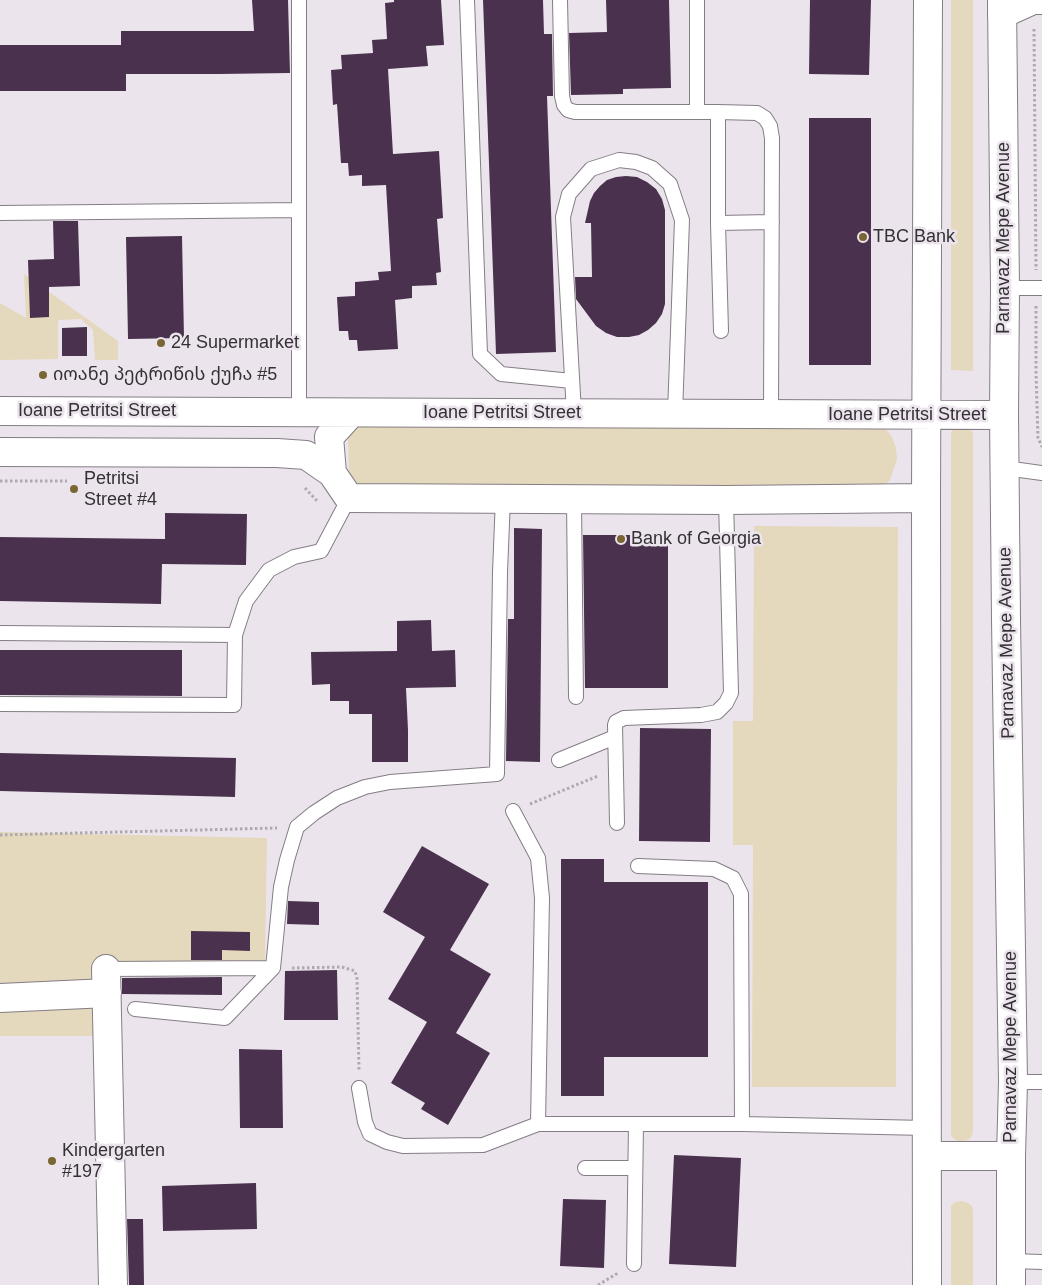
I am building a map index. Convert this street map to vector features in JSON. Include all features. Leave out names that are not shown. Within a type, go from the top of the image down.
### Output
[{"type":"main road","points":[[927,1285],[926,498],[928,0]]},
{"type":"main road","points":[[1002,7],[1033,0],[1042,0]]},
{"type":"main road","name":"Parnavaz Mepe Avenue","points":[[1002,7],[1005,288],[1004,416],[1013,1082],[1011,1273]]},
{"type":"main road","name":"Ioane Petritsi Street","points":[[0,411],[1004,416]]},
{"type":"main road","points":[[351,413],[329,437],[332,473],[343,510],[503,498],[726,500],[926,498]]},
{"type":"main road","points":[[0,452],[267,453],[306,455],[332,473]]},
{"type":"main road","points":[[0,998],[106,981],[114,1285]]},
{"type":"main road","points":[[927,1156],[1011,1156]]},
{"type":"lane","points":[[299,412],[300,0]]},
{"type":"lane","points":[[467,0],[480,354],[501,374],[572,381]]},
{"type":"lane","points":[[560,0],[562,96],[568,110],[575,112],[697,111],[756,113],[765,118],[770,126],[772,138],[771,414]]},
{"type":"lane","points":[[697,0],[697,111]]},
{"type":"lane","points":[[718,112],[718,223],[722,331]]},
{"type":"lane","points":[[574,413],[563,217],[569,194],[591,169],[620,160],[636,162],[652,168],[670,184],[682,220],[675,414]]},
{"type":"lane","points":[[0,213],[300,210]]},
{"type":"lane","points":[[718,223],[772,222]]},
{"type":"lane","points":[[1005,288],[1039,288]]},
{"type":"lane","points":[[1005,468],[1042,473]]},
{"type":"lane","points":[[135,1009],[225,1018],[273,968],[281,887],[297,827],[337,798],[365,787],[390,782],[496,774],[499,581],[503,498]]},
{"type":"lane","points":[[574,499],[576,697]]},
{"type":"lane","points":[[617,823],[614,725],[616,722],[624,718],[701,715],[717,712],[731,694],[726,500]]},
{"type":"lane","points":[[0,704],[234,705],[235,635],[246,601],[269,570],[294,557],[321,551],[343,510]]},
{"type":"lane","points":[[0,633],[235,635]]},
{"type":"lane","points":[[559,760],[615,737]]},
{"type":"lane","points":[[513,810],[538,858],[542,898],[538,1124]]},
{"type":"lane","points":[[638,866],[714,869],[733,878],[741,894],[742,1124]]},
{"type":"lane","points":[[106,981],[273,968]]},
{"type":"lane","points":[[1013,1082],[1042,1082]]},
{"type":"lane","points":[[359,1088],[365,1122],[370,1134],[387,1142],[403,1146],[483,1145],[538,1124],[742,1124],[926,1128]]},
{"type":"lane","points":[[634,1264],[636,1124]]},
{"type":"lane","points":[[585,1168],[635,1168]]},
{"type":"lane","points":[[1011,1273],[1042,1262]]},
{"type":"path","points":[[1033,0],[1039,288],[1036,373],[1038,438],[1042,447]]},
{"type":"path","points":[[0,481],[69,481]]},
{"type":"path","points":[[304,487],[343,510]]},
{"type":"path","points":[[513,810],[616,769]]},
{"type":"path","points":[[0,835],[297,827]]},
{"type":"path","points":[[273,968],[342,967],[355,971],[357,978],[359,1088]]},
{"type":"shaded area","points":[[951,0],[973,0],[973,371],[951,370]]},
{"type":"shaded area","points":[[24,274],[118,341],[118,360],[95,360],[93,330],[81,319],[58,320],[58,359],[0,360],[0,303],[26,318]]},
{"type":"shaded area","points":[[364,423],[875,424],[886,429],[892,437],[897,459],[890,480],[883,487],[365,489],[355,484],[349,475],[348,436],[355,427]]},
{"type":"shaded area","points":[[956,425],[968,425],[973,434],[973,1130],[972,1136],[962,1142],[955,1140],[951,1136],[951,434]]},
{"type":"shaded area","points":[[754,526],[898,527],[896,1087],[752,1087],[753,845],[733,845],[733,721],[753,721]]},
{"type":"shaded area","points":[[0,832],[267,838],[265,964],[101,963],[102,1036],[0,1036]]},
{"type":"shaded area","points":[[962,1201],[972,1206],[973,1210],[973,1285],[951,1285],[951,1206],[955,1202]]},
{"type":"building","points":[[252,0],[288,0],[290,73],[126,74],[126,91],[0,91],[0,45],[121,45],[121,31],[254,31]]},
{"type":"building","points":[[394,0],[441,0],[444,45],[426,46],[428,66],[388,69],[393,154],[439,151],[443,218],[437,219],[441,272],[436,273],[437,285],[412,286],[412,298],[395,300],[398,349],[358,351],[357,340],[349,340],[348,331],[339,331],[337,297],[355,296],[355,282],[379,280],[378,272],[391,271],[386,185],[362,186],[362,175],[349,176],[348,163],[341,163],[337,104],[333,105],[331,70],[342,69],[341,55],[373,53],[372,40],[387,39],[385,3],[394,2]]},
{"type":"building","points":[[483,0],[543,0],[544,34],[552,34],[553,96],[547,96],[556,352],[496,354]]},
{"type":"building","points":[[606,0],[669,0],[671,88],[623,89],[623,94],[571,95],[569,33],[607,32]]},
{"type":"building","points":[[810,0],[871,0],[869,75],[809,74]]},
{"type":"building","points":[[809,118],[871,118],[871,365],[809,365]]},
{"type":"building","points":[[626,176],[637,177],[647,182],[656,189],[662,199],[665,210],[665,304],[662,314],[648,330],[639,335],[617,337],[606,333],[596,326],[576,299],[575,277],[592,277],[591,223],[585,223],[590,201],[594,193],[607,180]]},
{"type":"building","points":[[53,221],[78,221],[80,286],[49,287],[49,317],[30,318],[28,260],[54,259]]},
{"type":"building","points":[[182,236],[184,338],[128,339],[126,237]]},
{"type":"building","points":[[87,327],[87,356],[62,356],[62,328]]},
{"type":"building","points":[[165,513],[247,514],[246,565],[162,564],[161,604],[0,601],[0,537],[165,539]]},
{"type":"building","points":[[514,528],[542,529],[540,762],[506,761],[508,619],[514,619]]},
{"type":"building","points":[[583,535],[668,535],[668,688],[585,688]]},
{"type":"building","points":[[431,620],[432,651],[455,650],[456,687],[406,688],[408,762],[372,762],[372,714],[349,714],[349,701],[330,701],[330,684],[312,685],[311,652],[397,651],[397,621]]},
{"type":"building","points":[[0,650],[182,650],[182,696],[0,695]]},
{"type":"building","points":[[640,728],[711,729],[710,842],[639,841]]},
{"type":"building","points":[[0,753],[236,758],[235,797],[0,791]]},
{"type":"building","points":[[422,846],[489,884],[450,950],[491,974],[456,1033],[490,1053],[448,1125],[421,1109],[425,1103],[391,1083],[427,1022],[388,999],[425,937],[383,912]]},
{"type":"building","points":[[561,859],[604,859],[604,882],[708,882],[708,1057],[604,1057],[604,1096],[561,1096]]},
{"type":"building","points":[[288,901],[319,902],[319,925],[287,924]]},
{"type":"building","points":[[191,931],[250,932],[250,951],[222,950],[222,960],[191,960]]},
{"type":"building","points":[[337,970],[338,1020],[284,1020],[285,971]]},
{"type":"building","points":[[222,977],[222,995],[122,994],[122,978]]},
{"type":"building","points":[[239,1049],[282,1050],[283,1128],[240,1128]]},
{"type":"building","points":[[674,1155],[741,1158],[736,1267],[669,1264]]},
{"type":"building","points":[[256,1183],[257,1229],[163,1231],[162,1186]]},
{"type":"building","points":[[563,1199],[606,1200],[604,1268],[560,1266]]},
{"type":"building","points":[[127,1219],[143,1219],[144,1285],[129,1285]]},
{"type":"place","name":"TBC Bank","points":[[863,237]]},
{"type":"place","name":"24 Supermarket","points":[[161,343]]},
{"type":"place","name":"იოანე პეტრიწის ქუჩა #5","points":[[43,375]]},
{"type":"place","name":"Petritsi Street #4","points":[[74,489]]},
{"type":"place","name":"Bank of Georgia","points":[[621,539]]},
{"type":"place","name":"Kindergarten #197","points":[[52,1161]]}]
